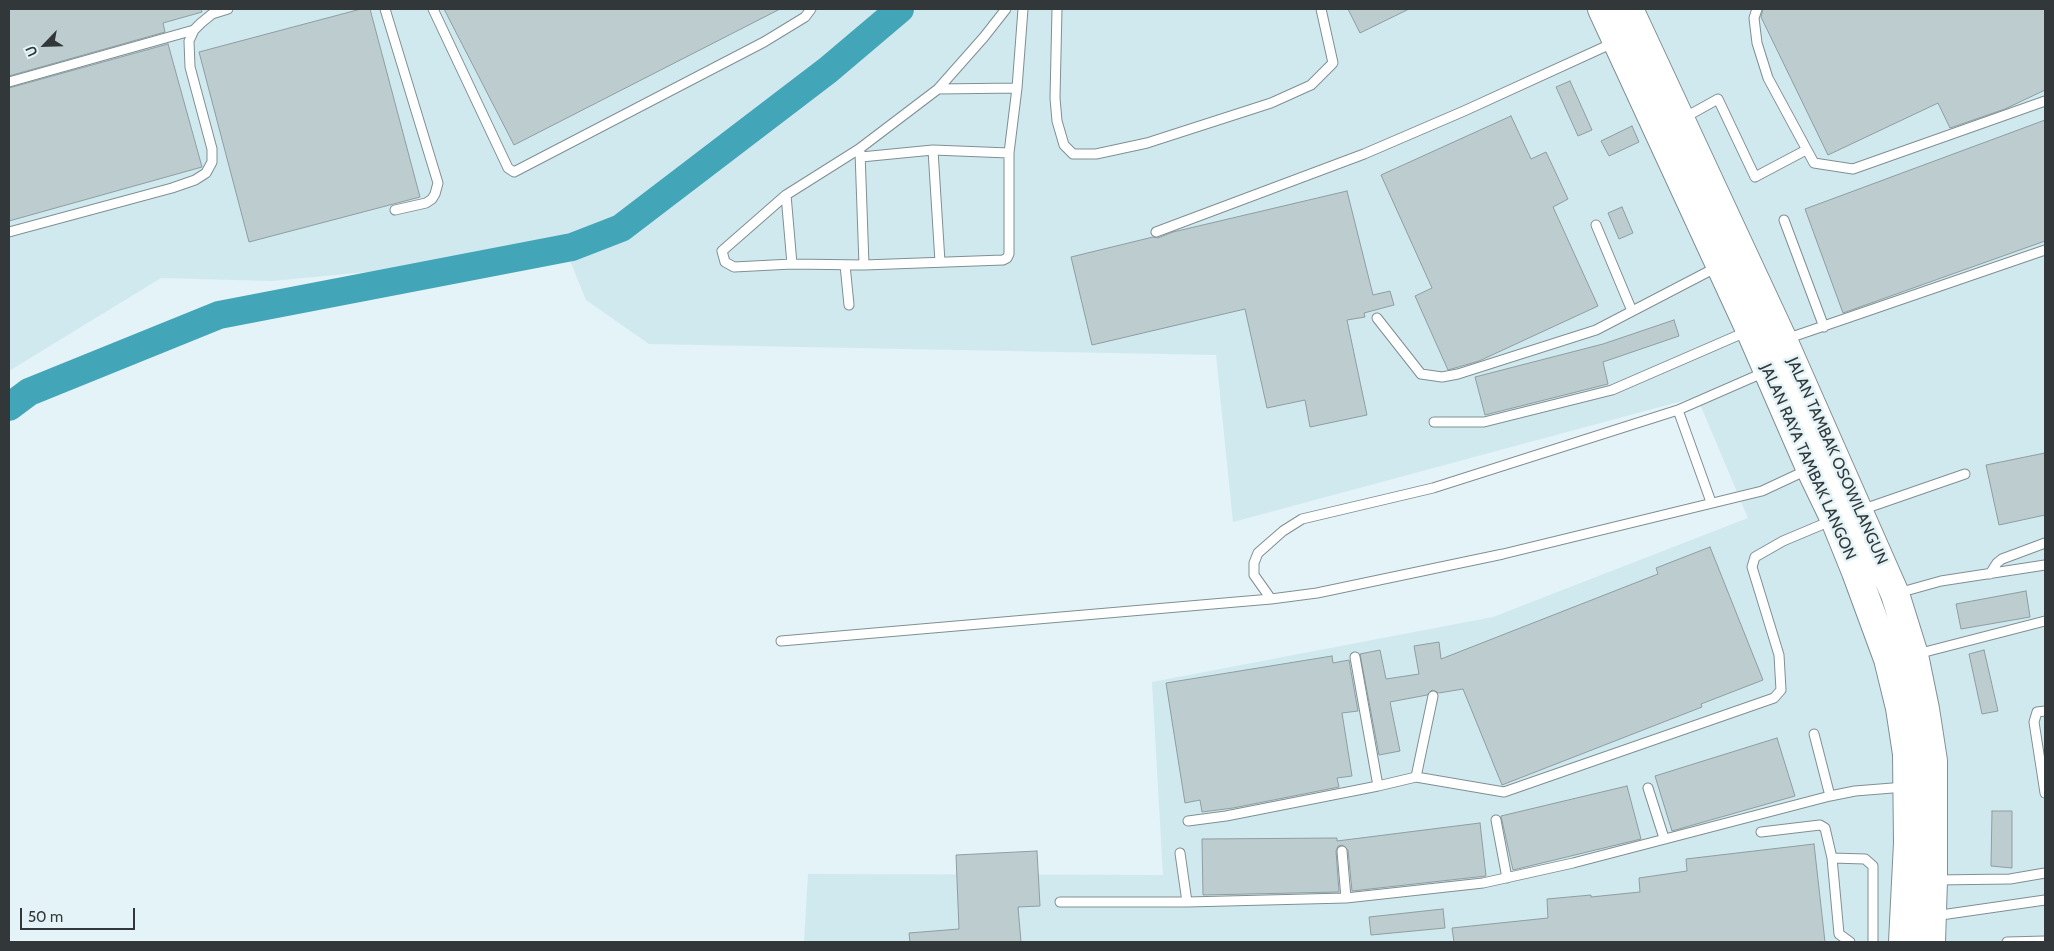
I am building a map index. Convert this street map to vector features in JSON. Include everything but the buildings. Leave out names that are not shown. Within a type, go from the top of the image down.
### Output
[{"type":"highway","name":"JALAN RAYA TAMBAK LANGON","points":[[1602,9],[1750,330],[1810,468],[1847,515],[1856,572],[1888,659],[1900,708],[1906,754],[1918,925]]},
{"type":"highway","name":"JALAN TAMBAK OSOWILANGUN","points":[[1629,9],[1783,340],[1847,515],[1895,594],[1914,655],[1933,761],[1933,880],[1918,925]]},
{"type":"lane","points":[[9,232],[172,188],[195,180],[206,173],[212,162],[212,149],[190,67],[189,41],[194,30],[212,14],[228,9]]},
{"type":"lane","points":[[385,9],[438,183],[438,189],[432,199],[395,210]]},
{"type":"lane","points":[[433,9],[508,168],[514,172],[764,42],[805,17],[812,9]]},
{"type":"lane","points":[[1006,9],[938,89],[860,154],[786,194],[722,251],[725,262],[734,267],[792,264],[864,265],[1003,260],[1007,258],[1009,254],[1009,152],[1017,88],[1023,9]]},
{"type":"lane","points":[[1057,9],[1055,98],[1057,121],[1064,145],[1073,154],[1096,154],[1147,143],[1271,103],[1311,85],[1333,63],[1321,9]]},
{"type":"lane","points":[[1757,9],[1754,18],[1757,42],[1768,78],[1814,163],[1853,168],[2045,101]]},
{"type":"lane","points":[[9,82],[194,30]]},
{"type":"lane","points":[[1156,232],[1364,154],[1464,111],[1616,41]]},
{"type":"lane","points":[[938,89],[1017,88]]},
{"type":"lane","points":[[1682,120],[1718,99],[1756,177],[1806,150]]},
{"type":"lane","points":[[860,154],[933,150],[1009,152]]},
{"type":"lane","points":[[933,150],[940,262]]},
{"type":"lane","points":[[860,154],[864,265]]},
{"type":"lane","points":[[786,194],[792,264]]},
{"type":"lane","points":[[1784,220],[1824,327]]},
{"type":"lane","points":[[1596,225],[1632,311]]},
{"type":"lane","points":[[1783,340],[2045,250]]},
{"type":"lane","points":[[845,265],[848,305]]},
{"type":"lane","points":[[1377,318],[1421,374],[1442,377],[1458,374],[1596,330],[1720,265]]},
{"type":"lane","points":[[1434,422],[1484,422],[1612,390],[1750,330]]},
{"type":"lane","points":[[1271,599],[1254,574],[1254,562],[1262,550],[1283,531],[1302,519],[1433,488],[1678,410],[1768,371]]},
{"type":"lane","points":[[1678,410],[1711,502]]},
{"type":"lane","points":[[781,641],[1271,599],[1317,593],[1503,554],[1762,491],[1810,468]]},
{"type":"lane","points":[[1188,821],[1226,816],[1416,777],[1504,792],[1774,698],[1781,690],[1779,655],[1752,567],[1755,557],[1783,541],[1847,515],[1965,474]]},
{"type":"lane","points":[[1990,574],[1997,563],[2002,560],[2045,543]]},
{"type":"lane","points":[[1895,594],[1940,581],[2045,566]]},
{"type":"lane","points":[[1914,655],[2045,621]]},
{"type":"lane","points":[[1355,657],[1378,786]]},
{"type":"lane","points":[[1416,777],[1433,696]]},
{"type":"lane","points":[[2045,711],[2037,712],[2034,722],[2045,793]]},
{"type":"lane","points":[[1814,734],[1830,796]]},
{"type":"lane","points":[[1060,902],[1187,902],[1346,898],[1483,883],[1830,796],[1855,791],[1908,787]]},
{"type":"lane","points":[[1648,788],[1664,838]]},
{"type":"lane","points":[[1496,820],[1507,878]]},
{"type":"lane","points":[[1761,832],[1820,825],[1825,828],[1832,858],[1839,934],[1850,942]]},
{"type":"lane","points":[[1342,851],[1346,898]]},
{"type":"lane","points":[[1180,853],[1187,902]]},
{"type":"lane","points":[[1832,858],[1865,859],[1873,866],[1873,942]]},
{"type":"lane","points":[[1933,880],[2010,879],[2045,873]]},
{"type":"lane","points":[[1918,925],[2045,900]]},
{"type":"lane","points":[[2007,942],[2045,941]]},
{"type":"shaded area","points":[[9,9],[2045,9],[2045,942],[804,942],[808,874],[1163,875],[1152,682],[1493,617],[1748,518],[1697,397],[1233,522],[1216,355],[649,344],[586,300],[567,253],[272,281],[161,278],[9,371]]},
{"type":"waterway","points":[[9,407],[29,392],[219,315],[572,247],[621,228],[828,70],[900,9]]}]
